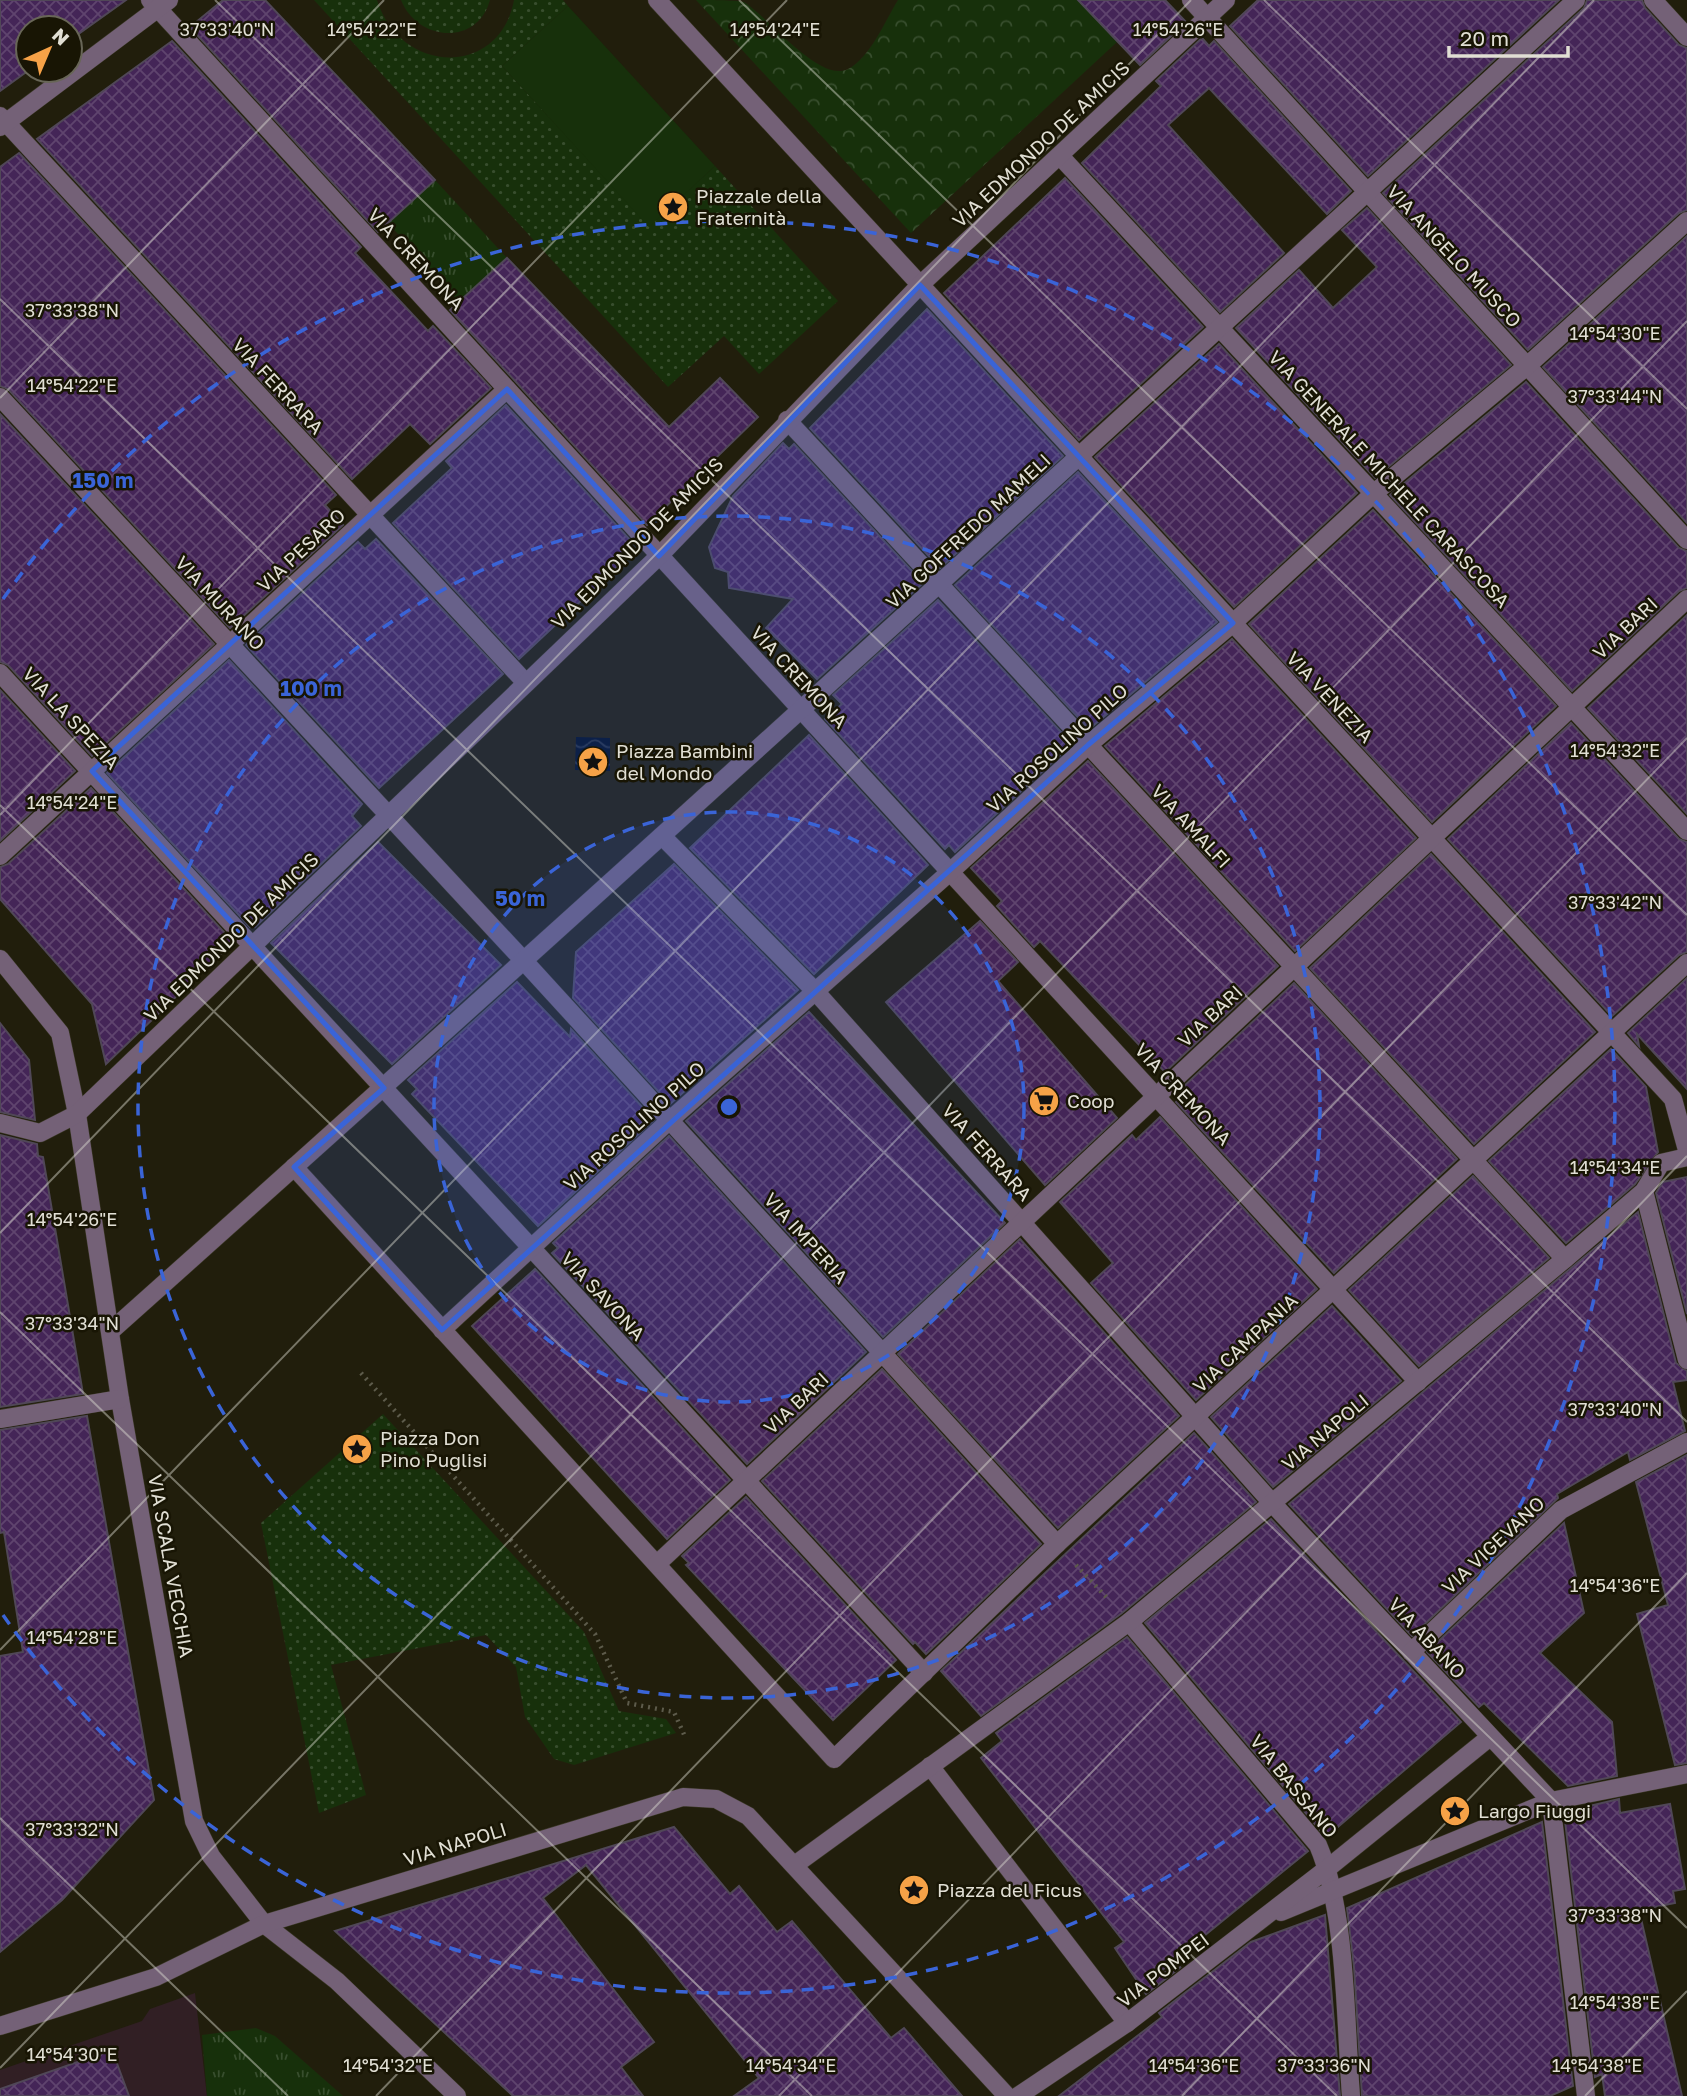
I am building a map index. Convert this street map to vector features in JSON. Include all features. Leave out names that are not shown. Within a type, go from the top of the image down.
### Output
[{"type":"street","name":"VIA VENEZIA","points":[[657,0],[1673,1099],[1687,1150]]},
{"type":"street","name":"VIA ANGELO MUSCO","points":[[1191,0],[1687,540]]},
{"type":"street","name":"VIA EDMONDO DE AMICIS","points":[[0,1124],[40,1133],[77,1114],[659,556],[787,420],[920,285],[1226,0]]},
{"type":"street","name":"VIA GOFFREDO MAMELI","points":[[112,1330],[940,586],[1576,0]]},
{"type":"street","points":[[1653,0],[1687,37]]},
{"type":"street","points":[[2,122],[159,3]]},
{"type":"street","name":"VIA CREMONA","points":[[159,3],[659,556],[1418,1381]]},
{"type":"street","name":"VIA FERRARA","points":[[2,122],[526,683]]},
{"type":"street","name":"VIA GENERALE MICHELE CARASCOSA","points":[[1060,156],[1687,831]]},
{"type":"street","name":"VIA ROSOLINO PILO","points":[[442,1330],[670,1120],[950,872],[1088,745],[1233,623],[1373,494],[1527,366],[1687,221]]},
{"type":"street","name":"VIA PESARO","points":[[0,856],[507,389]]},
{"type":"street","name":"VIA MURANO","points":[[0,397],[524,961]]},
{"type":"street","name":"VIA AMALFI","points":[[787,420],[1565,1259]]},
{"type":"street","name":"VIA BARI","points":[[657,1564],[1687,599]]},
{"type":"street","name":"VIA LA SPEZIA","points":[[0,673],[252,946]]},
{"type":"street","name":"VIA FERRARA","points":[[662,836],[816,992],[1273,1504]]},
{"type":"street","name":"VIA SAVONA","points":[[252,946],[924,1673]]},
{"type":"street","name":"VIA SCALA VECCHIA","points":[[0,958],[60,1033],[77,1114],[112,1330],[120,1399],[194,1821],[211,1856],[264,1924],[337,1981],[457,2096]]},
{"type":"street","name":"VIA IMPERIA","points":[[524,961],[1057,1544]]},
{"type":"street","name":"VIA CAMPANIA","points":[[657,1564],[834,1759],[1057,1544],[1687,962]]},
{"type":"street","name":"VIA NAPOLI","points":[[796,1864],[1129,1622],[1644,1191],[1661,1163],[1687,1157]]},
{"type":"street","points":[[294,1167],[657,1564]]},
{"type":"street","points":[[1644,1191],[1687,1360]]},
{"type":"street","points":[[0,1419],[120,1399]]},
{"type":"street","name":"VIA VIGEVANO","points":[[1411,1652],[1561,1510],[1687,1442]]},
{"type":"street","name":"VIA ABANO","points":[[1273,1504],[1551,1801]]},
{"type":"street","name":"VIA BASSANO","points":[[1129,1622],[1318,1845],[1328,1868],[1334,1893],[1352,2096]]},
{"type":"street","name":"VIA POMPEI","points":[[1018,2096],[1127,2024],[1267,1917],[1490,1737]]},
{"type":"street","points":[[930,1766],[1127,2024]]},
{"type":"street","points":[[1267,1917],[1334,1893],[1551,1801],[1687,1774]]},
{"type":"street","name":"VIA NAPOLI","points":[[0,2026],[156,1977],[264,1924],[683,1797],[716,1799],[748,1816],[796,1864],[1007,2096]]},
{"type":"street","points":[[1551,1801],[1586,2096]]},
{"type":"path","points":[[362,1373],[595,1634],[627,1703],[674,1712],[686,1739]]},
{"type":"path","points":[[1057,1544],[1129,1622]]},
{"type":"highlighted area","points":[[920,285],[1233,623],[1088,745],[442,1330],[294,1167],[384,1088],[92,771],[507,389],[659,556]]},
{"type":"shaded area","points":[[195,1993],[207,2096],[0,2096],[0,2070],[142,2021],[150,2009]]},
{"type":"green space","points":[[314,0],[377,0],[389,25],[407,43],[427,54],[449,57],[471,54],[490,43],[505,25],[514,0],[563,0],[568,6],[502,66],[649,226],[715,166],[838,301],[759,374],[724,336],[668,387]]},
{"type":"green space","points":[[401,0],[490,0],[483,15],[473,26],[447,33],[420,24],[409,14]]},
{"type":"green space","points":[[696,0],[744,2],[809,58],[836,71],[848,69],[863,57],[898,0],[1098,0],[1088,11],[1117,42],[911,233]]},
{"type":"green space","points":[[568,6],[715,166],[649,227],[502,66]]},
{"type":"green space","points":[[435,180],[507,258],[459,302],[388,223]]},
{"type":"green space","points":[[383,1414],[584,1632],[619,1711],[666,1719],[676,1733],[574,1765],[554,1759],[525,1717],[516,1667],[486,1635],[331,1665],[366,1795],[319,1813],[261,1523]]},
{"type":"green space","points":[[256,2028],[275,2036],[343,2096],[207,2096],[202,2035]]},
{"type":"water","points":[[576,737],[610,738],[610,771],[575,770]]},
{"type":"building","points":[[0,0],[126,0],[84,30],[84,14],[14,14],[14,81],[0,91]]},
{"type":"building","points":[[223,0],[265,0],[435,180],[378,232],[190,27]]},
{"type":"building","points":[[1078,0],[1165,0],[1186,22],[1140,65]]},
{"type":"building","points":[[1258,0],[1559,0],[1368,176],[1230,26]]},
{"type":"building","points":[[1587,0],[1642,0],[1645,8],[1679,45],[1687,48],[1687,210],[1679,213],[1528,350],[1383,193],[1584,8]]},
{"type":"building","points":[[1202,38],[1209,46],[1214,41],[1351,191],[1327,214],[1209,88],[1168,125],[1284,253],[1220,312],[1082,163],[1161,86],[1156,81]]},
{"type":"building","points":[[172,41],[361,247],[355,253],[428,331],[433,326],[491,388],[430,444],[410,424],[352,479],[37,139]]},
{"type":"building","points":[[19,153],[336,495],[325,505],[343,525],[230,628],[8,389],[0,386],[0,167]]},
{"type":"building","points":[[1065,178],[1203,327],[1079,440],[944,293]]},
{"type":"building","points":[[1367,208],[1511,365],[1375,478],[1236,328],[1299,270],[1333,308],[1377,267],[1342,230]]},
{"type":"building","points":[[1687,236],[1687,523],[1543,367]]},
{"type":"building","points":[[507,258],[669,427],[720,378],[758,417],[647,525],[450,310]]},
{"type":"building","points":[[927,309],[1063,456],[940,568],[810,428]]},
{"type":"building","points":[[1219,344],[1357,493],[1234,607],[1095,457]]},
{"type":"building","points":[[1526,382],[1679,548],[1687,551],[1687,588],[1679,591],[1572,691],[1390,495]]},
{"type":"building","points":[[506,405],[631,541],[625,547],[631,554],[519,659],[393,523],[452,468],[446,461]]},
{"type":"building","points":[[0,414],[214,644],[92,756],[8,665],[0,662]]},
{"type":"building","points":[[783,443],[789,449],[794,444],[923,583],[817,679],[766,628],[793,599],[729,588],[728,572],[715,568],[709,547],[733,496]]},
{"type":"building","points":[[1078,472],[1217,622],[1089,729],[955,585]]},
{"type":"building","points":[[1373,510],[1556,706],[1432,822],[1249,624]]},
{"type":"building","points":[[376,539],[503,674],[379,788],[246,645],[358,542],[365,549]]},
{"type":"building","points":[[938,600],[1072,744],[955,852],[949,845],[945,849],[825,719],[842,704],[833,695]]},
{"type":"building","points":[[1687,615],[1687,814],[1588,708]]},
{"type":"building","points":[[1232,639],[1416,838],[1295,951],[1105,746]]},
{"type":"building","points":[[229,660],[362,804],[352,816],[361,826],[255,927],[253,924],[250,927],[107,773]]},
{"type":"building","points":[[0,690],[75,771],[0,841]]},
{"type":"building","points":[[1571,723],[1679,839],[1687,842],[1687,952],[1679,955],[1612,1016],[1448,839]]},
{"type":"building","points":[[809,735],[928,865],[814,974],[690,848]]},
{"type":"building","points":[[1088,761],[1278,966],[1165,1072],[1040,941],[1034,947],[997,906],[1002,901],[971,868]]},
{"type":"building","points":[[91,788],[233,942],[106,1064],[92,1004],[0,899],[0,867],[8,864]]},
{"type":"building","points":[[378,842],[501,965],[392,1064],[271,943]]},
{"type":"building","points":[[1431,854],[1595,1032],[1474,1144],[1310,968]]},
{"type":"building","points":[[674,864],[798,990],[670,1104],[573,998],[576,952]]},
{"type":"building","points":[[980,921],[1018,962],[998,981],[1117,1118],[1045,1185],[886,1002]]},
{"type":"building","points":[[1687,978],[1687,1089],[1637,1034],[1639,1046],[1628,1033]]},
{"type":"building","points":[[517,982],[570,1037],[571,1029],[654,1120],[538,1226],[412,1094],[417,1089],[408,1080]]},
{"type":"building","points":[[1294,983],[1457,1159],[1334,1273],[1176,1102],[1185,1093],[1181,1089]]},
{"type":"building","points":[[809,1012],[1005,1223],[883,1337],[686,1121]]},
{"type":"building","points":[[0,1023],[29,1060],[35,1120],[0,1112]]},
{"type":"building","points":[[1611,1049],[1646,1087],[1658,1152],[1635,1184],[1566,1243],[1489,1161]]},
{"type":"building","points":[[1160,1117],[1317,1289],[1196,1400],[1091,1283],[1113,1263],[1060,1202],[1132,1135],[1136,1140]]},
{"type":"building","points":[[0,1135],[37,1144],[38,1156],[43,1157],[83,1394],[0,1407]]},
{"type":"building","points":[[669,1136],[866,1352],[747,1464],[552,1253],[558,1248],[553,1243]]},
{"type":"building","points":[[1473,1176],[1549,1258],[1419,1366],[1349,1290]]},
{"type":"building","points":[[1687,1177],[1687,1314],[1656,1193],[1663,1182]]},
{"type":"building","points":[[1638,1212],[1676,1363],[1687,1371],[1687,1380],[1673,1382],[1685,1431],[1630,1460],[1628,1452],[1557,1494],[1558,1498],[1412,1636],[1289,1504]]},
{"type":"building","points":[[1020,1239],[1179,1416],[1058,1528],[898,1354]]},
{"type":"building","points":[[535,1269],[730,1480],[667,1539],[472,1326]]},
{"type":"building","points":[[1332,1306],[1401,1381],[1273,1487],[1211,1417]]},
{"type":"building","points":[[882,1369],[1041,1544],[926,1654],[915,1642],[913,1644],[762,1481]]},
{"type":"building","points":[[87,1416],[154,1800],[62,1900],[0,1952],[0,1656],[23,1652],[4,1532],[0,1533],[0,1430]]},
{"type":"building","points":[[1194,1433],[1256,1502],[1122,1613],[981,1716],[941,1671]]},
{"type":"building","points":[[1687,1455],[1687,1763],[1675,1765],[1637,1614],[1668,1605],[1636,1482]]},
{"type":"building","points":[[746,1497],[896,1660],[833,1720],[686,1565],[689,1563],[682,1556]]},
{"type":"building","points":[[1271,1519],[1461,1722],[1326,1837],[1145,1623]]},
{"type":"building","points":[[1564,1523],[1584,1613],[1540,1653],[1612,1722],[1617,1776],[1568,1786],[1484,1703],[1479,1707],[1427,1652]]},
{"type":"building","points":[[1127,1637],[1308,1851],[1155,1976],[1181,1967],[1146,1994],[1115,1948],[1124,1942],[981,1758],[1002,1741],[996,1733]]},
{"type":"building","points":[[1619,1799],[1620,1813],[1670,1804],[1685,1889],[1673,1891],[1675,1903],[1639,1910],[1682,2096],[1605,2096],[1602,2074],[1595,2077],[1564,1812]]},
{"type":"building","points":[[1542,1822],[1573,2086],[1550,2096],[1362,2096],[1354,1967],[1347,1908]]},
{"type":"building","points":[[674,1827],[730,1894],[739,1886],[777,1932],[792,1921],[891,2038],[904,2028],[962,2096],[734,2096],[759,2078],[586,1865],[543,1898],[654,2042],[621,2067],[643,2096],[513,2096],[335,1931]]},
{"type":"building","points":[[1325,1915],[1340,2096],[1059,2096],[1162,2017],[1159,2013],[1251,1942]]},
{"type":"building","points":[[112,2050],[129,2096],[0,2096],[0,2089]]},
{"type":"place","name":"Piazzale della Fraternità","points":[[673,207]]},
{"type":"place","name":"Piazza Bambini del Mondo","points":[[593,762]]},
{"type":"place","name":"Coop","points":[[1044,1101]]},
{"type":"place","name":"Piazza Don Pino Puglisi","points":[[357,1449]]},
{"type":"place","name":"Largo Fiuggi","points":[[1455,1811]]},
{"type":"place","name":"Piazza del Ficus","points":[[914,1890]]}]
